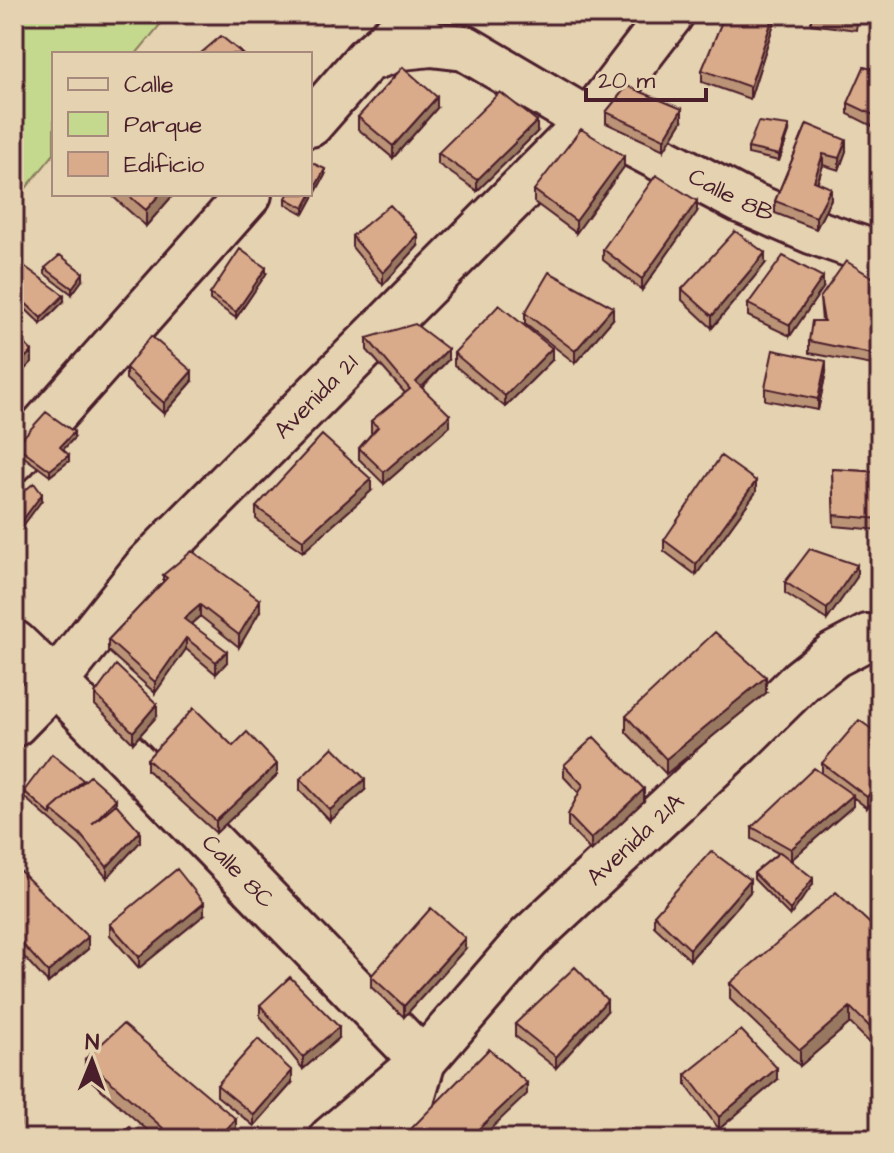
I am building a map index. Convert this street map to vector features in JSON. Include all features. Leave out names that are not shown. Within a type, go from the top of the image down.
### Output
[{"type":"street","points":[[312,122],[366,60],[419,14]]},
{"type":"street","name":"Avenida 21","points":[[14,724],[55,682],[148,565],[589,121],[671,14]]},
{"type":"street","name":"Calle 8B","points":[[366,60],[402,47],[431,44],[465,48],[589,121],[742,201],[814,232],[880,255]]},
{"type":"street","points":[[14,459],[247,196]]},
{"type":"street","name":"Avenida 21A","points":[[331,1139],[423,1061],[529,938],[801,681],[834,655],[868,637]]},
{"type":"street","name":"Calle 8C","points":[[14,643],[423,1061]]},
{"type":"street","points":[[400,1139],[423,1061]]},
{"type":"green space","points":[[14,14],[169,14],[138,52],[52,52],[52,156],[14,203]]},
{"type":"building","points":[[725,14],[774,14],[750,87],[702,70]]},
{"type":"building","points":[[821,14],[857,14],[856,18]]},
{"type":"building","points":[[221,36],[241,52],[202,52]]},
{"type":"building","points":[[403,67],[437,97],[393,146],[358,117]]},
{"type":"building","points":[[864,67],[880,71],[880,118],[848,103]]},
{"type":"building","points":[[627,86],[682,109],[664,139],[606,112]]},
{"type":"building","points":[[500,92],[537,121],[477,180],[438,153]]},
{"type":"building","points":[[758,122],[789,126],[779,155],[748,148]]},
{"type":"building","points":[[807,124],[846,140],[839,158],[823,154],[814,181],[831,188],[816,217],[775,201]]},
{"type":"building","points":[[581,129],[624,156],[576,221],[534,190]]},
{"type":"building","points":[[312,163],[325,169],[312,193]]},
{"type":"building","points":[[656,175],[697,201],[642,279],[603,249]]},
{"type":"building","points":[[129,196],[158,196],[146,210]]},
{"type":"building","points":[[287,196],[310,196],[304,208]]},
{"type":"building","points":[[390,205],[418,235],[383,273],[352,236]]},
{"type":"building","points":[[735,231],[765,253],[712,316],[682,289]]},
{"type":"building","points":[[240,249],[266,268],[236,312],[210,294]]},
{"type":"building","points":[[60,255],[83,273],[72,288],[45,268]]},
{"type":"building","points":[[783,256],[823,277],[790,325],[748,304]]},
{"type":"building","points":[[846,261],[875,279],[880,273],[880,338],[872,354],[809,341],[812,321],[824,321],[820,298]]},
{"type":"building","points":[[24,266],[64,295],[41,318],[14,292],[14,276]]},
{"type":"building","points":[[549,272],[613,307],[575,351],[525,313]]},
{"type":"building","points":[[499,305],[552,348],[505,396],[454,353]]},
{"type":"building","points":[[415,324],[448,349],[416,382],[450,415],[384,472],[359,448],[378,427],[371,421],[410,389],[367,338]]},
{"type":"building","points":[[14,334],[32,351],[14,368]]},
{"type":"building","points":[[151,336],[192,371],[164,403],[126,368]]},
{"type":"building","points":[[773,350],[826,361],[818,399],[765,388]]},
{"type":"building","points":[[880,372],[880,399],[871,395]]},
{"type":"building","points":[[46,412],[74,432],[60,447],[69,455],[50,470],[16,445]]},
{"type":"building","points":[[322,435],[371,479],[303,540],[256,507]]},
{"type":"building","points":[[721,456],[756,481],[696,564],[664,540]]},
{"type":"building","points":[[832,469],[880,472],[880,519],[834,515]]},
{"type":"building","points":[[34,483],[42,494],[19,525],[14,522],[14,486],[22,493]]},
{"type":"building","points":[[810,549],[857,565],[827,609],[785,582]]},
{"type":"building","points":[[192,551],[260,600],[239,635],[200,605],[184,619],[227,651],[216,662],[186,638],[155,682],[108,640],[167,578],[163,575]]},
{"type":"building","points":[[715,632],[766,677],[666,759],[626,716]]},
{"type":"building","points":[[116,665],[157,704],[133,732],[95,694]]},
{"type":"building","points":[[880,673],[880,690],[872,684]]},
{"type":"building","points":[[194,708],[233,746],[247,732],[277,764],[216,821],[147,759]]},
{"type":"building","points":[[859,720],[880,735],[880,781],[867,797],[822,763]]},
{"type":"building","points":[[594,737],[644,789],[591,839],[568,815],[583,785],[564,765]]},
{"type":"building","points":[[333,747],[365,779],[330,810],[300,779]]},
{"type":"building","points":[[52,754],[83,780],[51,810],[51,815],[24,791]]},
{"type":"building","points":[[814,768],[853,795],[791,849],[752,827]]},
{"type":"building","points":[[90,776],[116,799],[92,824],[116,804],[140,831],[107,867],[80,834],[51,810]]},
{"type":"building","points":[[711,851],[750,880],[690,949],[654,915]]},
{"type":"building","points":[[780,852],[813,878],[790,910],[754,873]]},
{"type":"building","points":[[16,867],[88,937],[48,972],[14,935]]},
{"type":"building","points":[[177,869],[204,903],[139,957],[110,924]]},
{"type":"building","points":[[836,892],[880,933],[880,1037],[850,1007],[800,1050],[730,983]]},
{"type":"building","points":[[431,908],[465,938],[404,1006],[371,976]]},
{"type":"building","points":[[575,967],[607,1000],[556,1057],[515,1024]]},
{"type":"building","points":[[290,977],[339,1027],[303,1057],[260,1005]]},
{"type":"building","points":[[123,1024],[236,1119],[217,1139],[154,1139],[163,1128],[85,1059]]},
{"type":"building","points":[[741,1030],[777,1068],[719,1117],[686,1074]]},
{"type":"building","points":[[258,1039],[292,1071],[254,1115],[217,1085]]},
{"type":"building","points":[[489,1049],[527,1083],[468,1139],[412,1139],[407,1133]]},
{"type":"building","points":[[130,1127],[141,1139],[117,1139]]}]
